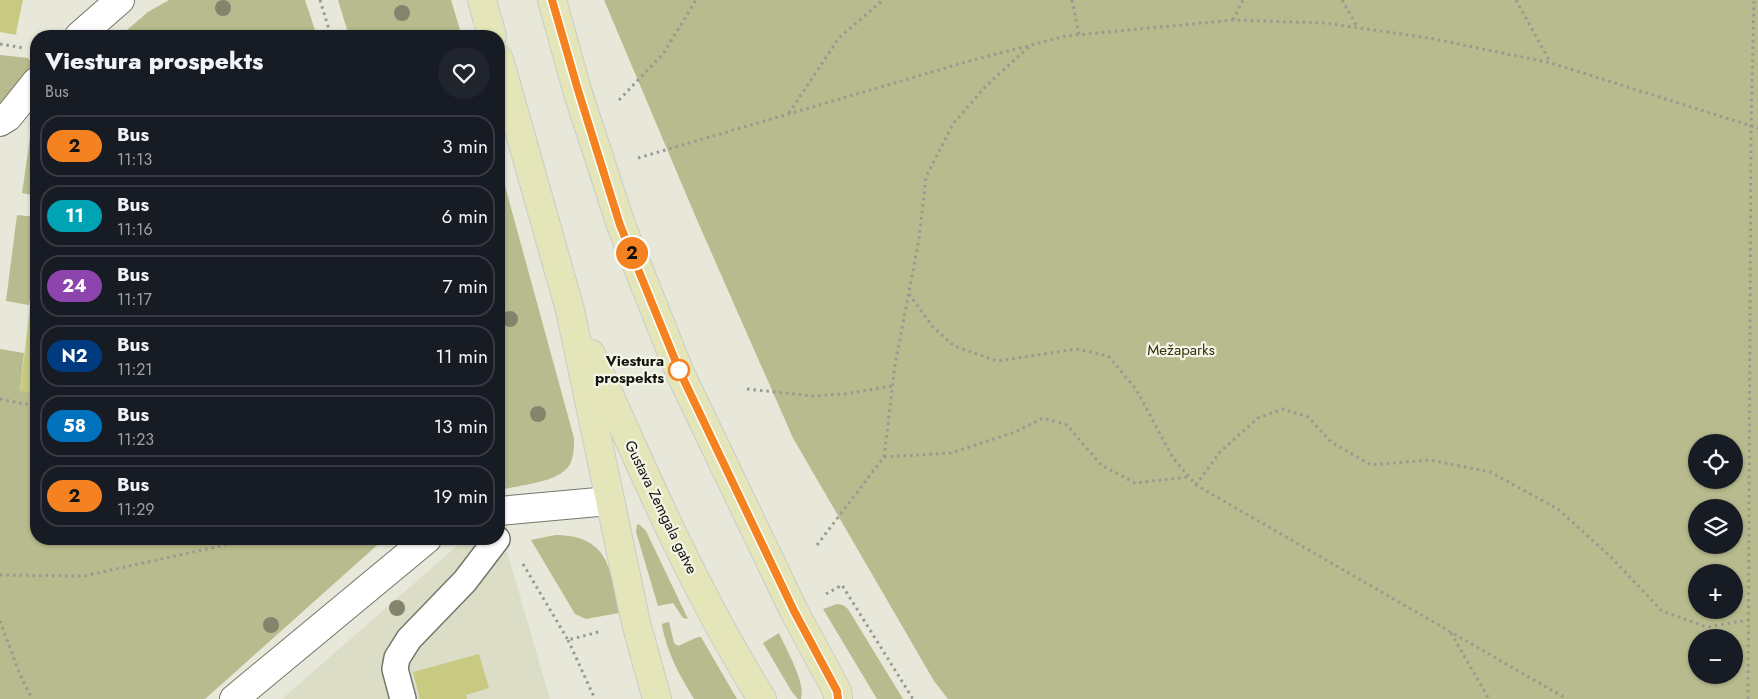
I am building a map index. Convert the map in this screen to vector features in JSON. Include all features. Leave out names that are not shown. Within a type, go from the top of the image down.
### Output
[{"type":"main road","points":[[482,0],[490,30]]},
{"type":"main road","points":[[552,0],[620,225],[680,372],[794,611],[839,696]]},
{"type":"main road","points":[[505,80],[570,310],[636,623],[658,699]]},
{"type":"main road","name":"Gustava Zemgala gatve","points":[[570,310],[662,514],[743,668],[762,699]]},
{"type":"street","points":[[86,30],[120,0]]},
{"type":"street","points":[[0,122],[8,117],[30,90]]},
{"type":"street","points":[[507,510],[609,501]]},
{"type":"street","points":[[234,699],[420,545]]},
{"type":"lane","points":[[403,699],[395,669],[397,658],[409,639],[465,581],[493,545]]},
{"type":"path","points":[[320,0],[329,30]]},
{"type":"path","points":[[619,101],[663,54],[696,0]]},
{"type":"path","points":[[788,114],[839,38],[883,0]]},
{"type":"path","points":[[1072,0],[1079,35]]},
{"type":"path","points":[[1233,20],[1243,0]]},
{"type":"path","points":[[1342,0],[1358,28]]},
{"type":"path","points":[[1516,0],[1551,63]]},
{"type":"path","points":[[1748,699],[1751,126],[1754,0]]},
{"type":"path","points":[[637,158],[973,60],[1066,36],[1233,20],[1325,23],[1429,38],[1551,63],[1758,128]]},
{"type":"path","points":[[0,44],[27,49]]},
{"type":"path","points":[[817,545],[884,457],[892,386],[919,239],[926,177],[953,124],[986,86],[1031,45]]},
{"type":"path","points":[[909,294],[933,327],[954,346],[997,361],[1077,349],[1108,356],[1136,389],[1173,458],[1196,485],[1567,699]]},
{"type":"path","points":[[747,389],[813,396],[845,394],[892,386]]},
{"type":"path","points":[[0,399],[30,405]]},
{"type":"path","points":[[1196,485],[1220,452],[1258,418],[1283,409],[1308,417],[1331,442],[1371,466],[1430,460],[1490,472],[1558,508],[1611,557],[1662,611],[1706,627],[1749,620]]},
{"type":"path","points":[[884,457],[951,453],[1015,432],[1043,418],[1067,425],[1102,465],[1135,483],[1189,477]]},
{"type":"path","points":[[0,575],[84,576],[225,545]]},
{"type":"path","points":[[842,586],[913,699]]},
{"type":"path","points":[[0,620],[19,672],[32,699]]},
{"type":"path","points":[[1450,632],[1489,699]]},
{"type":"path","points":[[568,640],[595,699]]},
{"type":"shaded area","points":[[458,545],[502,545],[506,548],[550,699],[282,699]]},
{"type":"green space","points":[[169,0],[305,0],[315,30],[127,30],[148,12]]},
{"type":"green space","points":[[338,0],[451,0],[460,30],[347,30]]},
{"type":"green space","name":"Mežaparks","points":[[604,0],[1758,0],[1758,699],[948,699],[934,681],[793,438],[697,220]]},
{"type":"green space","points":[[0,55],[28,58],[30,61],[30,75],[0,108]]},
{"type":"green space","points":[[30,138],[30,195],[22,193]]},
{"type":"green space","points":[[505,186],[574,438],[571,462],[567,469],[552,478],[505,489]]},
{"type":"green space","points":[[17,215],[30,216],[29,305],[6,301]]},
{"type":"green space","points":[[0,349],[24,353],[20,390],[30,392],[30,545],[377,545],[205,699],[0,699]]},
{"type":"green space","points":[[637,524],[646,531],[688,619],[683,618],[673,603],[658,606],[636,532]]},
{"type":"green space","points":[[555,535],[587,541],[597,548],[609,569],[619,613],[586,619],[575,614],[531,540]]},
{"type":"green space","points":[[837,604],[843,605],[848,609],[903,699],[877,699],[823,609]]},
{"type":"green space","points":[[669,622],[674,643],[678,646],[701,637],[737,699],[694,699],[671,656],[662,626],[662,624]]},
{"type":"green space","points":[[779,633],[801,684],[801,699],[798,699],[792,692],[763,643]]},
{"type":"building","points":[[0,0],[23,0],[17,35],[0,32]]},
{"type":"building","points":[[30,307],[30,392],[20,391]]},
{"type":"building","points":[[479,654],[489,688],[466,695],[467,699],[420,699],[413,672]]},
{"type":"bus line","name":"2","points":[[552,0],[620,225],[680,372],[794,611],[837,691],[838,699]]},
{"type":"place","name":"Viestura prospekts","points":[[679,370]]}]
